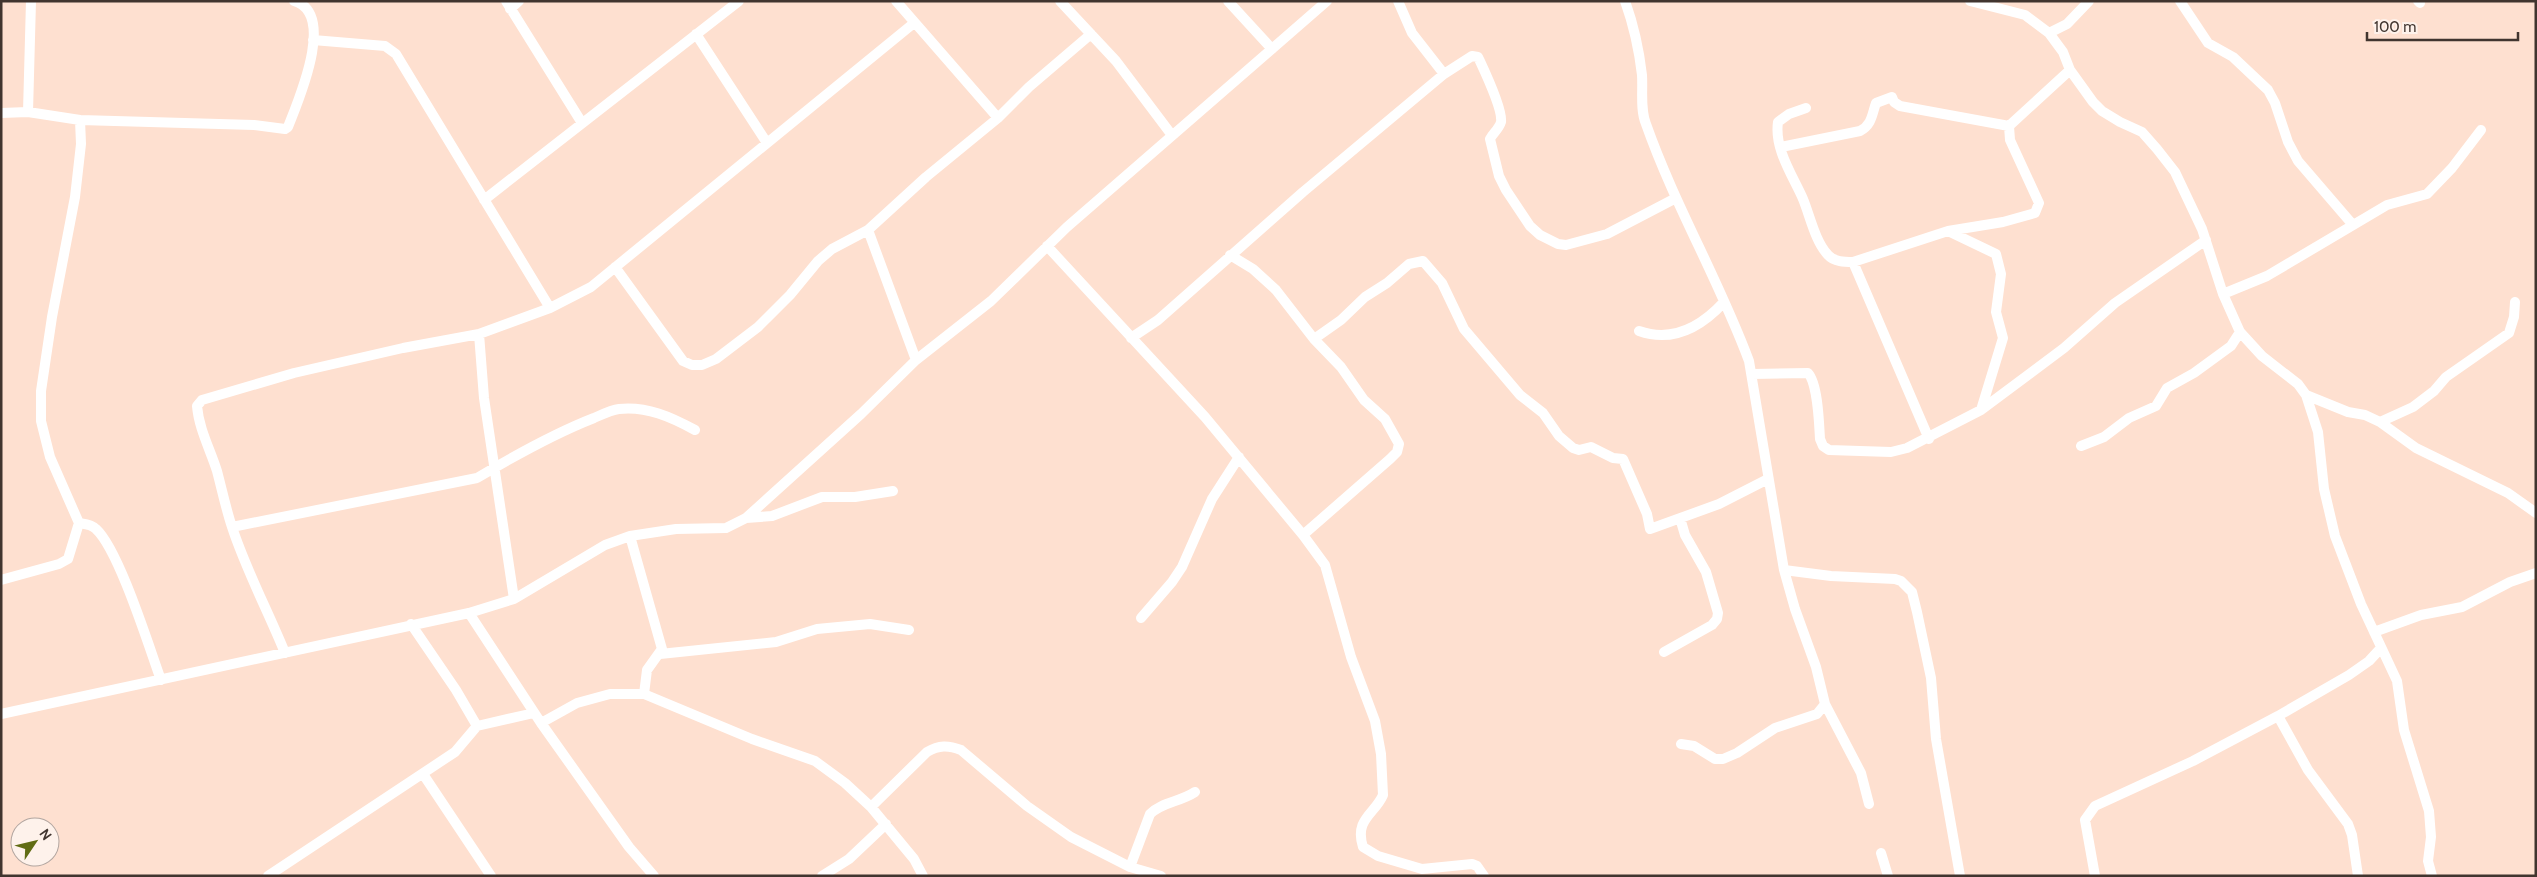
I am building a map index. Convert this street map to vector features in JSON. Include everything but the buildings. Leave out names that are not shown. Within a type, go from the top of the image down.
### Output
[{"type":"street","points":[[28,112],[31,1]]},
{"type":"street","points":[[1,113],[28,112],[80,120],[254,125],[285,129],[288,127],[312,59],[311,18],[306,8],[294,1]]},
{"type":"street","points":[[519,1],[508,5],[582,123]]},
{"type":"street","points":[[484,200],[739,1]]},
{"type":"street","points":[[896,1],[998,118]]},
{"type":"street","points":[[1060,1],[1116,61],[1171,134]]},
{"type":"street","points":[[1228,1],[1272,49]]},
{"type":"street","points":[[1,714],[469,613],[514,599],[605,545],[630,536],[676,529],[726,528],[746,518],[861,414],[916,360],[997,296],[1047,246],[1171,134],[1327,1]]},
{"type":"street","points":[[1398,1],[1412,33],[1444,74]]},
{"type":"street","points":[[1625,1],[1635,29],[1640,56],[1644,121],[1676,198],[1739,334],[1752,374],[1784,570],[1795,609],[1816,667],[1825,704],[1861,774],[1869,804]]},
{"type":"street","points":[[1970,1],[1990,4],[2025,15],[2049,34],[2064,52],[2070,70],[2084,91],[2102,111],[2142,132],[2175,172],[2206,240],[2223,294],[2240,332],[2262,356],[2298,384],[2306,395],[2318,432],[2324,489],[2335,536],[2374,632],[2397,681],[2404,730],[2429,811],[2431,837],[2428,861],[2432,876]]},
{"type":"street","points":[[2049,34],[2067,24],[2090,1]]},
{"type":"street","points":[[2180,1],[2208,43],[2233,57],[2268,90],[2275,103],[2288,142],[2298,161],[2353,225]]},
{"type":"street","points":[[285,653],[252,579],[232,527],[217,471],[198,421],[197,406],[202,400],[294,373],[404,348],[479,334],[550,308],[591,287],[914,23]]},
{"type":"street","points":[[696,34],[767,143]]},
{"type":"street","points":[[615,267],[684,361],[692,365],[702,365],[716,359],[758,326],[790,295],[818,261],[832,250],[868,230],[926,177],[998,118],[1028,87],[1091,34]]},
{"type":"street","points":[[313,40],[385,46],[396,54],[550,308]]},
{"type":"street","points":[[1131,338],[1158,320],[1230,255],[1444,74],[1472,56],[1478,57],[1492,88],[1501,118],[1500,124],[1490,139],[1499,176],[1530,226],[1548,240],[1566,245],[1607,234],[1676,198]]},
{"type":"street","points":[[2009,126],[2070,70]]},
{"type":"street","points":[[1781,147],[1867,128],[1872,120],[1876,103],[1892,97],[1894,102],[1900,106],[2009,126]]},
{"type":"street","points":[[1806,108],[1778,122],[1781,147],[1811,221],[1829,256],[1842,262],[1853,262],[1948,231],[2003,222],[2035,213],[2039,203],[2010,140],[2009,126]]},
{"type":"street","points":[[1,580],[59,564],[68,559],[79,523],[50,457],[40,421],[40,391],[75,198],[81,144],[80,120]]},
{"type":"street","points":[[2223,294],[2267,276],[2387,205],[2427,194],[2452,168],[2481,130]]},
{"type":"street","points":[[868,230],[916,360]]},
{"type":"street","points":[[1948,231],[1996,254],[2000,265],[1996,312],[2003,338],[1982,410]]},
{"type":"street","points":[[1752,374],[1808,373],[1812,378],[1815,390],[1820,439],[1823,446],[1829,450],[1891,452],[1929,438],[1982,410],[2064,348],[2115,303],[2206,240]]},
{"type":"street","points":[[1047,246],[1239,457],[1325,565],[1351,657],[1379,738],[1383,795],[1366,815],[1361,835],[1362,847],[1378,856],[1422,869],[1472,864],[1477,866],[1484,876]]},
{"type":"street","points":[[1230,255],[1253,269],[1276,290],[1314,339],[1341,367],[1364,400],[1385,419],[1399,444],[1397,452],[1390,460],[1303,535]]},
{"type":"street","points":[[1314,339],[1326,332],[1365,297],[1387,283],[1409,264],[1423,262],[1442,283],[1464,329],[1520,395],[1543,414],[1559,436],[1573,448],[1579,450],[1591,447],[1613,458],[1623,459],[1647,514],[1650,529],[1719,504],[1768,479]]},
{"type":"street","points":[[1853,262],[1929,438]]},
{"type":"street","points":[[1638,331],[1654,336],[1698,326],[1724,302]]},
{"type":"street","points":[[2380,422],[2413,408],[2434,391],[2446,377],[2509,333],[2514,317],[2515,302]]},
{"type":"street","points":[[2081,446],[2104,437],[2130,418],[2156,406],[2167,388],[2194,373],[2231,346],[2240,332]]},
{"type":"street","points":[[479,334],[484,398],[495,465],[505,550],[514,599]]},
{"type":"street","points":[[2306,395],[2348,412],[2365,414],[2380,422],[2416,448],[2508,493],[2536,513]]},
{"type":"street","points":[[232,527],[478,478],[495,465],[525,452],[545,440],[618,409],[642,410],[668,415],[695,430]]},
{"type":"street","points":[[1141,618],[1172,582],[1182,567],[1212,499],[1239,457]]},
{"type":"street","points":[[746,518],[780,514],[822,497],[855,497],[893,491]]},
{"type":"street","points":[[1664,652],[1712,625],[1718,612],[1710,583],[1685,534],[1680,518]]},
{"type":"street","points":[[79,523],[88,524],[95,528],[110,548],[161,680]]},
{"type":"street","points":[[630,536],[662,649],[647,670],[644,694]]},
{"type":"street","points":[[1784,570],[1831,576],[1895,579],[1901,581],[1912,592],[1931,678],[1936,739],[1960,876]]},
{"type":"street","points":[[2374,632],[2421,615],[2462,607],[2510,582],[2536,573]]},
{"type":"street","points":[[469,613],[541,723],[629,847],[654,876]]},
{"type":"street","points":[[411,624],[456,690],[477,726]]},
{"type":"street","points":[[660,654],[776,642],[800,633],[826,628],[870,624],[909,630]]},
{"type":"street","points":[[2095,876],[2085,820],[2096,806],[2193,761],[2278,716],[2349,675],[2369,661],[2381,648]]},
{"type":"street","points":[[541,723],[577,703],[610,694],[644,694],[752,739],[815,761],[845,782],[871,807],[914,859],[923,876]]},
{"type":"street","points":[[1681,744],[1694,746],[1716,760],[1723,759],[1737,753],[1775,728],[1817,714],[1825,704]]},
{"type":"street","points":[[268,876],[455,752],[477,726],[534,713]]},
{"type":"street","points":[[2278,716],[2308,770],[2348,824],[2352,835],[2358,876]]},
{"type":"street","points":[[871,807],[927,752],[935,748],[950,746],[961,750],[1027,806],[1071,836],[1130,867],[1161,876]]},
{"type":"street","points":[[423,774],[491,876]]},
{"type":"street","points":[[1130,867],[1150,814],[1156,808],[1184,800],[1195,792]]},
{"type":"street","points":[[822,876],[849,859],[886,824]]},
{"type":"street","points":[[1881,853],[1888,876]]}]
